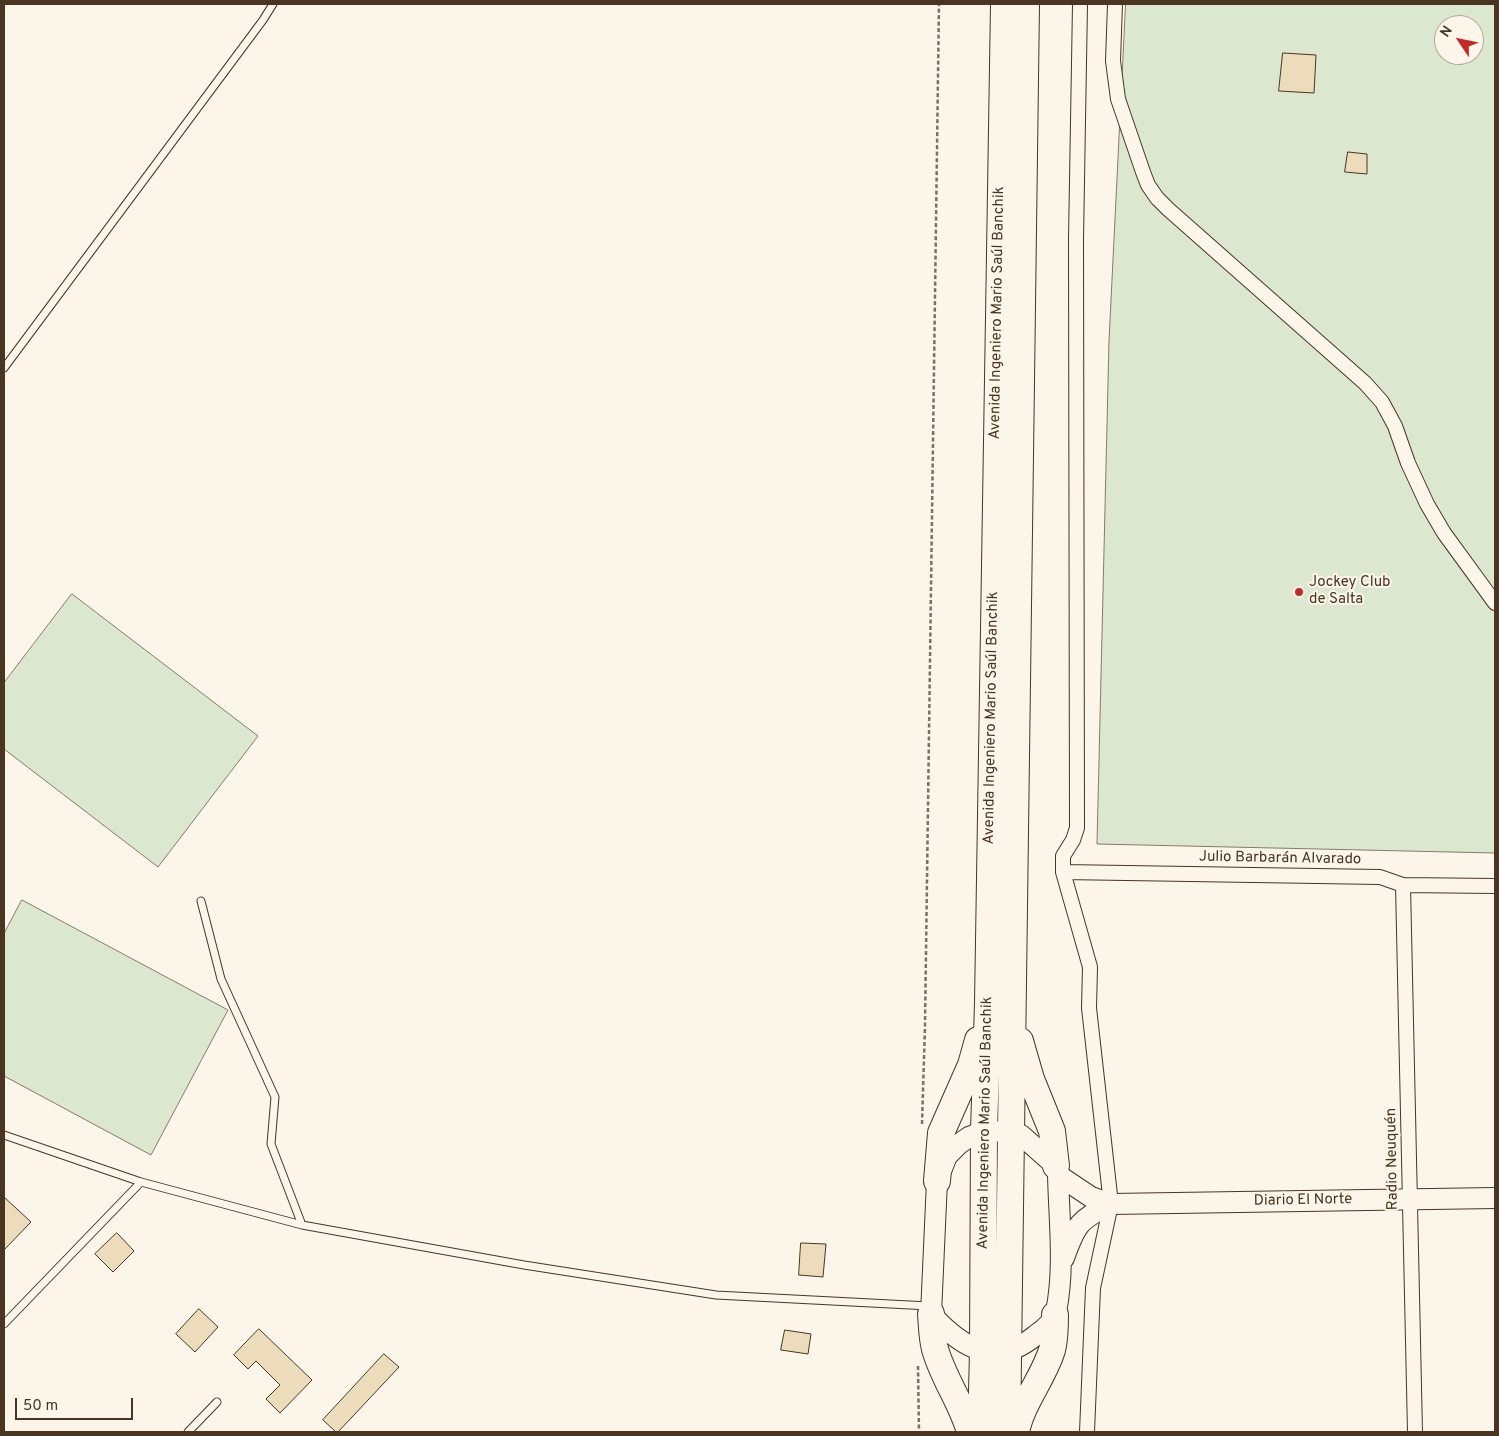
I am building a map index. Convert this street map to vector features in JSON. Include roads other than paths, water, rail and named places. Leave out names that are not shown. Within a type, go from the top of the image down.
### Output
[{"type":"highway","name":"Avenida Ingeniero Mario Saúl Banchik","points":[[1004,4],[988,1003],[984,1132],[995,1352],[1007,1432]]},
{"type":"highway","name":"Avenida Ingeniero Mario Saúl Banchik","points":[[981,1432],[995,1352],[1011,1132],[1026,4]]},
{"type":"highway","points":[[937,1181],[941,1134],[971,1066],[988,1003]]},
{"type":"highway","points":[[1013,1014],[1031,1080],[1052,1131],[1057,1170]]},
{"type":"highway","points":[[932,1310],[932,1335],[935,1350],[970,1432]]},
{"type":"highway","points":[[1016,1432],[1023,1408],[1052,1350],[1056,1315]]},
{"type":"street","points":[[1080,4],[1076,240],[1077,828],[1073,840],[1063,856],[1063,872],[1090,967],[1089,1008],[1111,1204],[1093,1288],[1086,1432]]},
{"type":"street","points":[[1115,4],[1113,61],[1118,99],[1148,185],[1168,209],[1365,383],[1382,402],[1396,426],[1408,463],[1427,504],[1444,533],[1495,602]]},
{"type":"street","name":"Julio Barbarán Alvarado","points":[[1063,872],[1380,877],[1403,885],[1495,886]]},
{"type":"street","name":"Radio Neuquén","points":[[1403,885],[1415,1432]]},
{"type":"street","points":[[1057,1170],[1060,1270],[1056,1315],[1032,1339],[995,1352],[970,1347],[958,1340],[945,1329],[932,1310],[937,1181],[947,1156],[959,1144],[969,1137],[984,1132],[1011,1132],[1021,1135],[1057,1170],[1091,1198],[1111,1204]]},
{"type":"street","name":"Diario El Norte","points":[[1111,1204],[1495,1198]]},
{"type":"street","points":[[1060,1270],[1072,1236],[1081,1222],[1111,1204]]},
{"type":"lane","points":[[4,368],[273,4]]},
{"type":"lane","points":[[201,901],[221,979],[275,1097],[271,1144],[302,1225]]},
{"type":"lane","points":[[4,1135],[141,1182],[302,1225],[524,1265],[716,1295],[932,1310]]},
{"type":"lane","points":[[4,1324],[141,1182]]},
{"type":"lane","points":[[188,1432],[217,1402]]},
{"type":"place","name":"Jockey Club de Salta","points":[[1299,592]]}]
